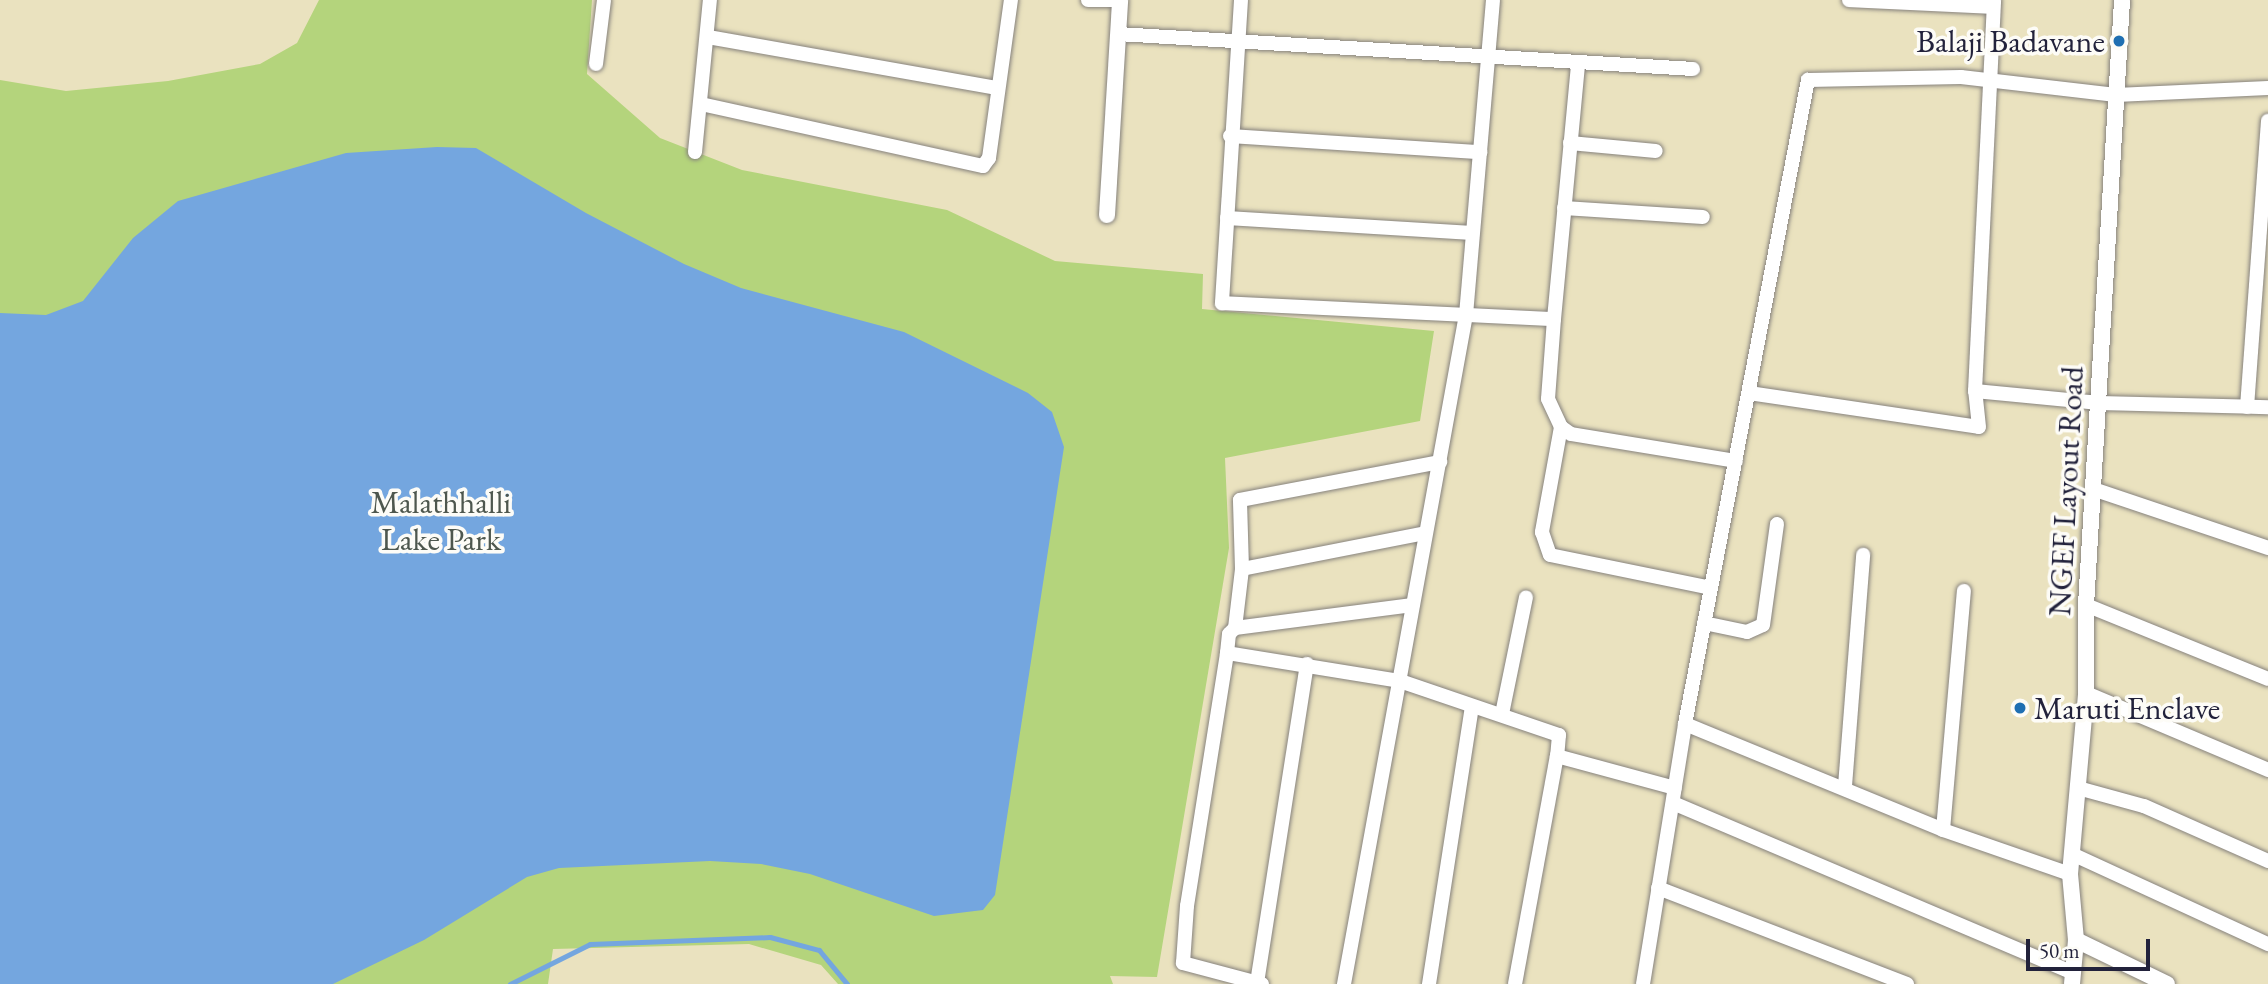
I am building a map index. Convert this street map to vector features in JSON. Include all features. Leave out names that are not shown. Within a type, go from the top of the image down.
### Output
[{"type":"street","points":[[596,64],[604,0]]},
{"type":"street","points":[[695,152],[710,0]]},
{"type":"street","points":[[701,104],[982,166],[989,158],[1011,0]]},
{"type":"street","points":[[1088,0],[1120,0],[1107,215]]},
{"type":"street","points":[[1241,0],[1230,136],[1222,303],[1554,319]]},
{"type":"street","points":[[1344,984],[1466,315],[1493,0]]},
{"type":"street","points":[[1749,393],[1979,427],[1975,391],[1993,4],[1849,0]]},
{"type":"street","name":"NGEF Layout Road","points":[[2072,978],[2076,940],[2070,874],[2086,693],[2086,604],[2122,0]]},
{"type":"street","points":[[1118,34],[1578,65],[1693,69]]},
{"type":"street","points":[[708,37],[999,89]]},
{"type":"street","points":[[1578,65],[1548,399],[1561,427],[1571,434],[1736,461]]},
{"type":"street","points":[[1643,984],[1685,723],[1808,80],[1961,77],[2116,95],[2268,88]]},
{"type":"street","points":[[2247,407],[2268,121]]},
{"type":"street","points":[[1230,136],[1480,152]]},
{"type":"street","points":[[1570,143],[1656,151]]},
{"type":"street","points":[[1564,208],[1703,218]]},
{"type":"street","points":[[1227,218],[1473,233]]},
{"type":"street","points":[[1975,391],[2099,403],[2268,407]]},
{"type":"street","points":[[1561,427],[1542,532],[1550,555],[1711,588]]},
{"type":"street","points":[[1236,628],[1242,569],[1240,500],[1440,462]]},
{"type":"street","points":[[2093,489],[2268,548]]},
{"type":"street","points":[[1704,623],[1747,632],[1763,625],[1777,524]]},
{"type":"street","points":[[1242,569],[1426,533]]},
{"type":"street","points":[[1845,786],[1863,555]]},
{"type":"street","points":[[1943,830],[1964,591]]},
{"type":"street","points":[[1502,714],[1526,597]]},
{"type":"street","points":[[2086,604],[2268,679]]},
{"type":"street","points":[[1307,664],[1260,983],[1183,963],[1187,906],[1229,634],[1236,628],[1413,605]]},
{"type":"street","points":[[1227,653],[1399,681],[1559,735],[1515,984]]},
{"type":"street","points":[[2086,693],[2268,770]]},
{"type":"street","points":[[1429,984],[1472,706]]},
{"type":"street","points":[[1685,723],[1845,786],[1943,830],[2070,874]]},
{"type":"street","points":[[1557,756],[1674,795],[2072,978]]},
{"type":"street","points":[[2078,788],[2144,806],[2268,861]]},
{"type":"street","points":[[2072,854],[2268,944]]},
{"type":"street","points":[[1658,888],[1907,984]]},
{"type":"street","points":[[2076,940],[2167,984]]},
{"type":"green space","name":"Malathhalli Lake Park","points":[[319,0],[592,0],[587,74],[660,138],[742,170],[947,210],[1055,261],[1203,274],[1202,309],[1434,331],[1420,421],[1225,458],[1229,548],[1157,977],[1110,976],[1113,984],[838,984],[821,965],[749,944],[553,949],[548,984],[0,984],[0,80],[66,91],[168,81],[260,64],[297,43]]},
{"type":"water","name":"Malathhalli Lake Park","points":[[437,147],[476,148],[586,213],[684,264],[741,288],[904,332],[1028,393],[1052,412],[1064,447],[995,895],[983,910],[934,916],[810,874],[761,864],[710,861],[559,868],[527,877],[424,940],[333,984],[0,984],[0,313],[46,315],[83,301],[133,238],[178,201],[346,153]]},
{"type":"waterway","points":[[510,984],[590,944],[770,937],[819,950],[847,984]]},
{"type":"place","name":"Balaji Badavane","points":[[2119,41]]},
{"type":"place","name":"Maruti Enclave","points":[[2020,708]]}]
